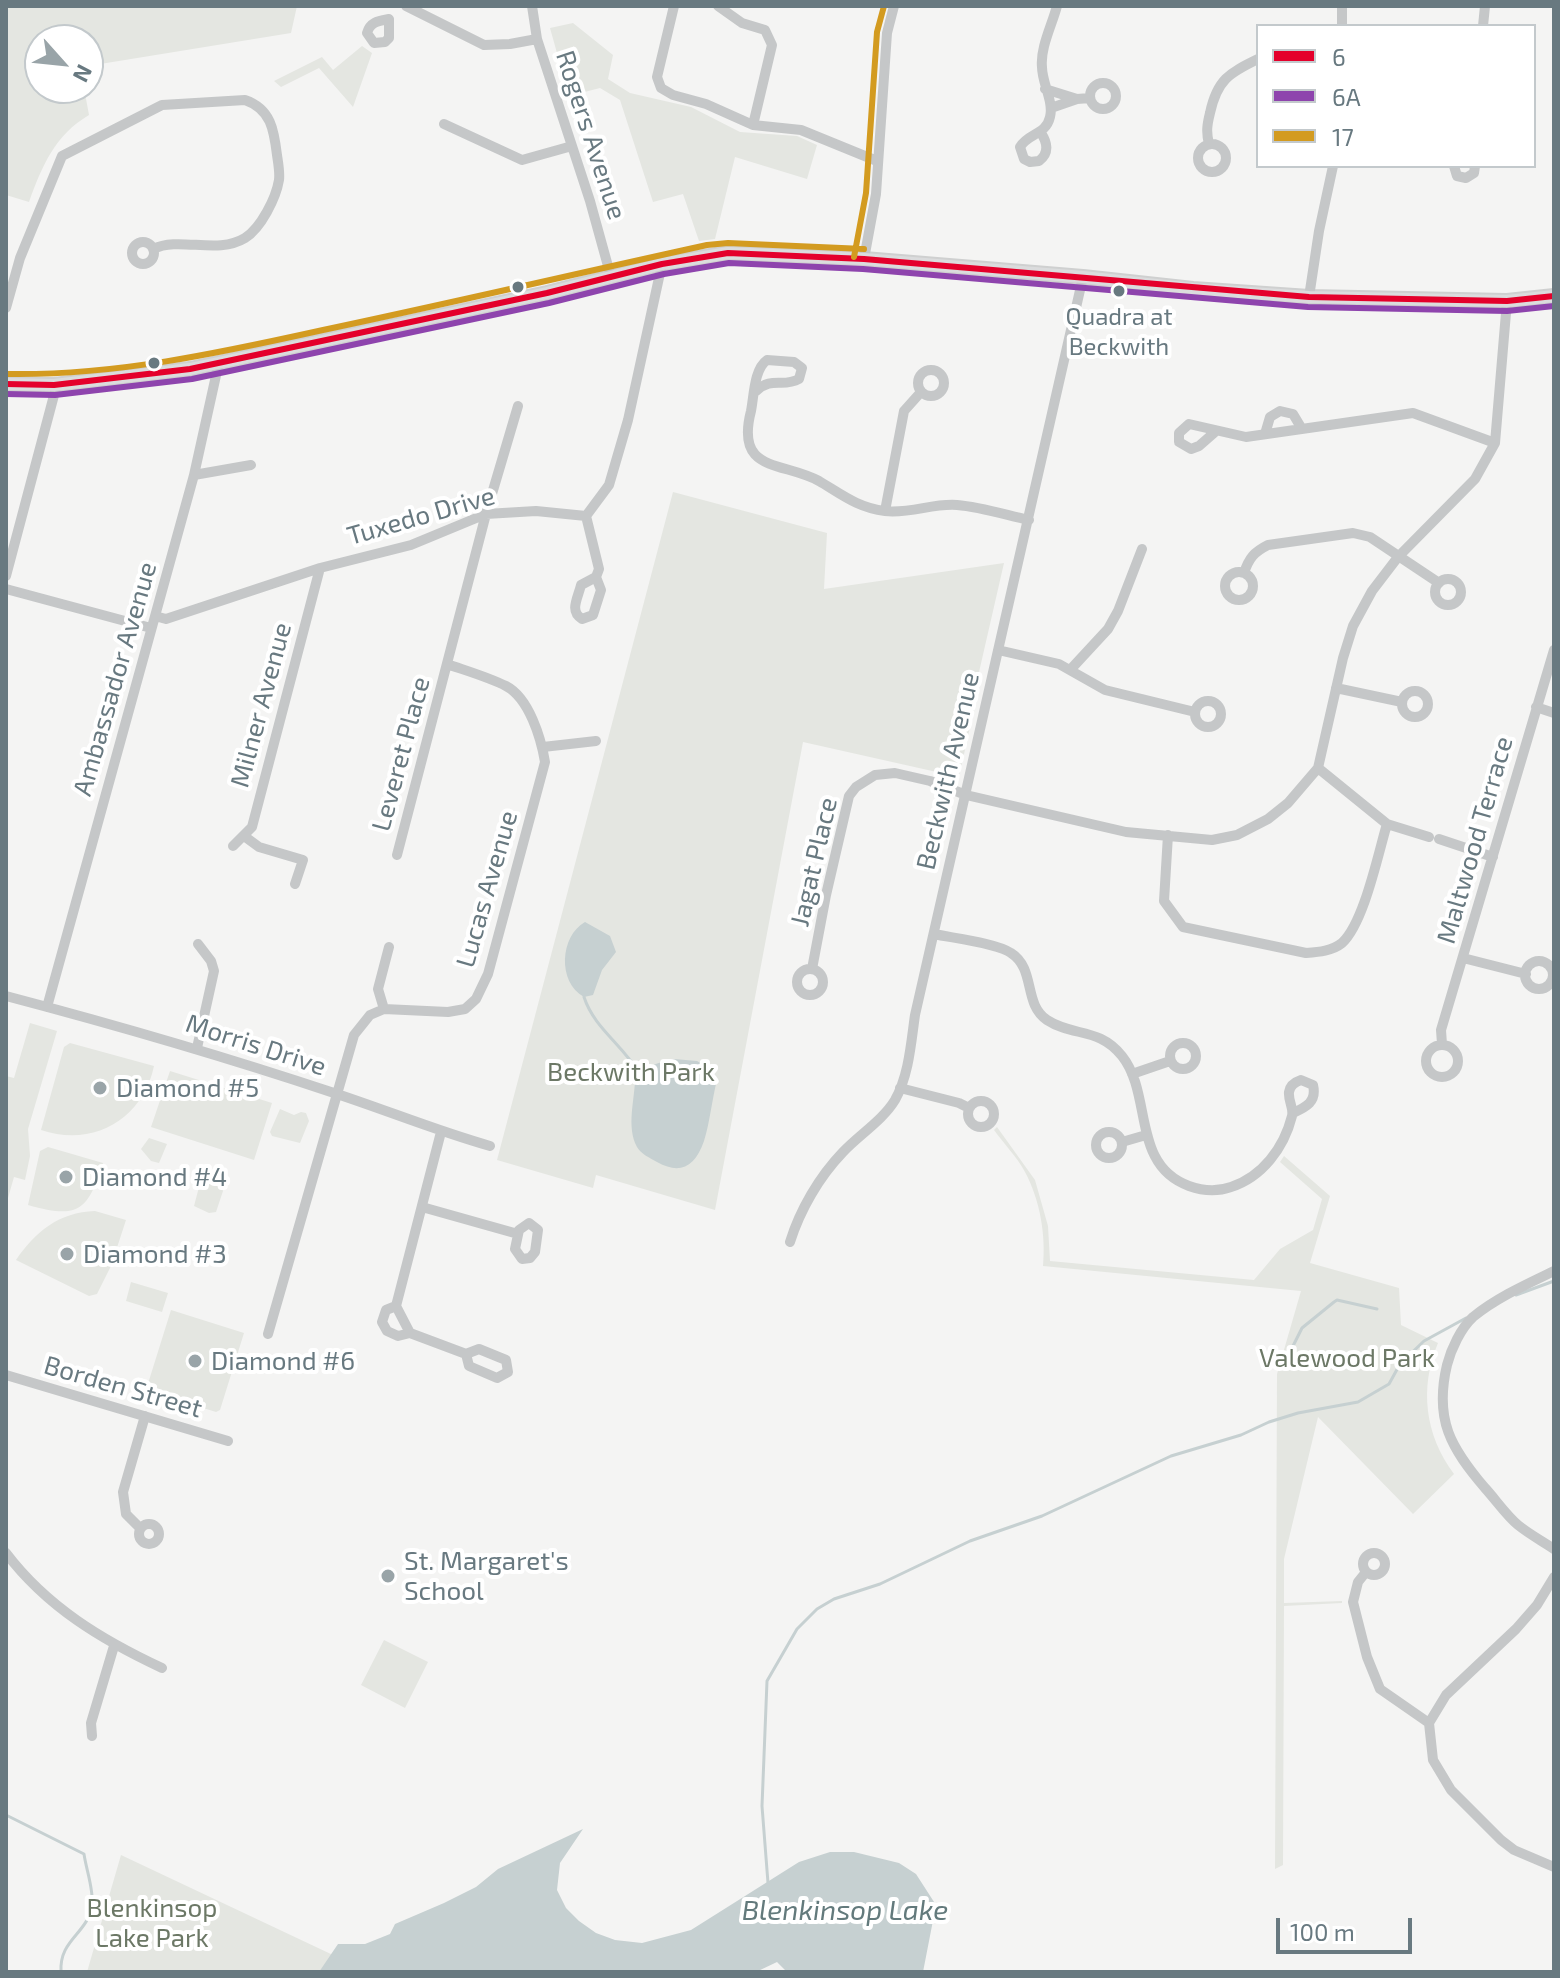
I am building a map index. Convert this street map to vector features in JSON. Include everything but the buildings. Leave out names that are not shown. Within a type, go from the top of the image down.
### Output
[{"type":"main road","points":[[6,384],[57,384],[190,369],[520,299],[662,264],[728,253],[864,259],[1309,297],[1507,301],[1554,296]]},
{"type":"street","points":[[389,19],[404,6],[484,45],[537,39]]},
{"type":"street","name":"Rogers Avenue","points":[[532,6],[537,39],[611,277]]},
{"type":"street","points":[[674,6],[657,77],[661,88],[753,125],[801,130],[877,161]]},
{"type":"street","points":[[718,6],[742,23],[765,30],[772,45],[753,125]]},
{"type":"street","points":[[864,259],[876,194],[887,33],[894,6]]},
{"type":"street","points":[[1041,133],[1050,117],[1051,108],[1041,63],[1057,6]]},
{"type":"street","points":[[1209,144],[1206,132],[1217,89],[1236,70],[1256,60]]},
{"type":"street","points":[[1045,89],[1077,99]]},
{"type":"street","points":[[1051,108],[1090,98]]},
{"type":"street","points":[[6,308],[20,258],[62,156],[162,105],[245,100],[258,104],[274,132],[280,178],[257,227],[244,239],[234,242],[161,245],[153,249]]},
{"type":"street","points":[[444,124],[522,160],[572,146]]},
{"type":"street","points":[[1309,297],[1333,168]]},
{"type":"street","points":[[1455,168],[1457,176],[1466,178],[1474,173],[1475,168]]},
{"type":"street","points":[[596,577],[599,569],[586,516],[609,485],[621,446],[662,264]]},
{"type":"street","name":"Beckwith Avenue","points":[[790,1242],[802,1210],[816,1188],[840,1155],[895,1101],[900,1088],[1083,277]]},
{"type":"street","points":[[966,795],[1126,832],[1212,840],[1237,835],[1268,819],[1288,803],[1318,768],[1353,626],[1372,591],[1398,557],[1475,479],[1495,443],[1507,301]]},
{"type":"street","points":[[756,391],[769,382],[794,382],[799,379],[802,368],[794,362],[767,360],[759,369],[746,435],[750,447],[765,463],[818,481],[852,502],[885,511],[908,512],[958,505],[1029,520]]},
{"type":"street","name":"Ambassador Avenue","points":[[47,1007],[194,475],[219,362]]},
{"type":"street","points":[[6,576],[57,384]]},
{"type":"street","points":[[885,511],[904,411],[921,392]]},
{"type":"street","points":[[447,664],[518,406]]},
{"type":"street","points":[[1265,434],[1270,417],[1280,411],[1293,414],[1302,429]]},
{"type":"street","points":[[1215,432],[1246,437],[1413,413],[1495,443]]},
{"type":"street","points":[[194,475],[251,465]]},
{"type":"street","name":"Tuxedo Drive","points":[[155,616],[166,619],[320,568],[411,545],[486,514],[536,511],[586,516]]},
{"type":"street","points":[[1244,573],[1249,559],[1268,545],[1353,533],[1370,537],[1439,583]]},
{"type":"street","points":[[1071,669],[1108,629],[1142,549]]},
{"type":"street","name":"Milner Avenue","points":[[233,846],[252,827],[320,568]]},
{"type":"street","points":[[6,589],[151,628]]},
{"type":"street","points":[[998,650],[1071,669],[1105,690],[1195,712]]},
{"type":"street","name":"Maltwood Terrace","points":[[1442,1044],[1441,1030],[1554,650]]},
{"type":"street","name":"Lucas Avenue","points":[[384,1009],[448,1012],[465,1009],[476,999],[488,974],[545,762],[543,747],[523,700],[508,687],[447,664]]},
{"type":"street","name":"Leveret Place","points":[[397,855],[447,664]]},
{"type":"street","points":[[1336,688],[1402,702]]},
{"type":"street","points":[[1536,707],[1554,713]]},
{"type":"street","points":[[543,747],[596,741]]},
{"type":"street","points":[[1318,768],[1387,824],[1493,857]]},
{"type":"street","name":"Jagat Place","points":[[812,969],[846,808],[856,787],[875,775],[895,773],[930,781],[966,795]]},
{"type":"street","points":[[1168,835],[1164,901],[1183,927],[1306,953],[1324,952],[1342,943],[1357,922],[1387,824]]},
{"type":"street","points":[[244,836],[259,847],[303,860],[295,884]]},
{"type":"street","points":[[934,934],[1012,953],[1026,969],[1033,1002],[1042,1016],[1050,1022],[1105,1039],[1121,1054],[1132,1074],[1146,1135],[1156,1158],[1172,1177],[1193,1188],[1216,1191],[1247,1180],[1262,1170],[1276,1151],[1293,1113]]},
{"type":"street","points":[[197,1048],[214,971],[211,961],[198,944]]},
{"type":"street","points":[[268,1334],[354,1035],[370,1015],[384,1009],[378,989],[389,947]]},
{"type":"street","points":[[1463,958],[1526,974]]},
{"type":"street","name":"Morris Drive","points":[[6,996],[197,1048],[490,1146]]},
{"type":"street","points":[[1132,1074],[1170,1061]]},
{"type":"street","points":[[900,1088],[969,1108]]},
{"type":"street","points":[[410,1333],[396,1306],[441,1132]]},
{"type":"street","points":[[1122,1142],[1146,1135]]},
{"type":"street","points":[[422,1207],[518,1234]]},
{"type":"street","points":[[1554,1271],[1472,1318],[1457,1339],[1449,1358],[1443,1381],[1442,1404],[1447,1431],[1460,1458],[1517,1524],[1554,1549]]},
{"type":"street","points":[[396,1306],[386,1310],[382,1322],[387,1331],[398,1336],[410,1333],[466,1354]]},
{"type":"street","name":"Borden Street","points":[[6,1375],[228,1441]]},
{"type":"street","points":[[140,1528],[126,1514],[123,1492],[145,1416]]},
{"type":"street","points":[[6,1553],[58,1607],[114,1646],[162,1668]]},
{"type":"street","points":[[1366,1572],[1358,1582],[1353,1602],[1375,1678],[1380,1689],[1429,1723]]},
{"type":"street","points":[[1554,1577],[1537,1605],[1446,1695],[1429,1723],[1433,1760],[1451,1790],[1514,1850],[1554,1867]]},
{"type":"street","points":[[92,1736],[93,1715],[114,1646]]},
{"type":"green space","points":[[6,6],[297,6],[291,33],[104,63],[104,24],[24,24],[24,104],[87,104],[89,115],[67,132],[51,152],[29,202],[6,195]]},
{"type":"green space","points":[[573,23],[613,55],[608,79],[630,93],[691,107],[740,132],[797,136],[817,145],[807,179],[735,157],[715,239],[699,241],[683,194],[653,202],[620,100],[600,88],[569,96],[550,28]]},
{"type":"green space","points":[[362,46],[372,53],[353,107],[319,68],[281,87],[274,81],[322,57],[333,70]]},
{"type":"green space","name":"Beckwith Park","points":[[673,492],[827,533],[824,589],[1004,563],[974,694],[977,695],[959,777],[803,742],[715,1210],[596,1175],[593,1188],[497,1160]]},
{"type":"green space","points":[[30,1023],[57,1031],[28,1129],[30,1156],[25,1180],[14,1177],[6,1205],[6,1076],[14,1078]]},
{"type":"green space","name":"Diamond #5","points":[[70,1043],[154,1066],[139,1101],[113,1125],[97,1132],[60,1135],[41,1130],[64,1047]]},
{"type":"green space","points":[[170,1071],[272,1103],[254,1160],[151,1127]]},
{"type":"green space","points":[[280,1109],[294,1115],[306,1113],[309,1121],[300,1143],[272,1136],[270,1132]]},
{"type":"green space","name":"Valewood Park","points":[[997,1127],[1035,1180],[1048,1226],[1050,1261],[1254,1280],[1280,1249],[1313,1230],[1322,1199],[1280,1162],[1284,1156],[1330,1196],[1310,1263],[1399,1288],[1401,1325],[1438,1343],[1428,1377],[1428,1411],[1437,1443],[1454,1474],[1413,1514],[1318,1417],[1284,1559],[1284,1603],[1342,1603],[1284,1606],[1283,1865],[1275,1869],[1277,1374],[1301,1291],[1043,1266],[1043,1230],[1035,1194],[1022,1166],[994,1130]]},
{"type":"green space","points":[[149,1138],[167,1144],[159,1163],[151,1161],[141,1149]]},
{"type":"green space","name":"Diamond #4","points":[[48,1147],[103,1163],[92,1192],[78,1208],[58,1211],[28,1205],[40,1151]]},
{"type":"green space","points":[[203,1177],[220,1184],[223,1191],[216,1212],[209,1213],[194,1206],[199,1187],[192,1181]]},
{"type":"green space","name":"Diamond #3","points":[[95,1211],[126,1220],[111,1266],[97,1294],[89,1296],[16,1260],[49,1225],[70,1215]]},
{"type":"green space","points":[[131,1282],[168,1293],[162,1312],[126,1301]]},
{"type":"green space","name":"Diamond #6","points":[[171,1310],[244,1333],[220,1410],[216,1412],[146,1390]]},
{"type":"green space","points":[[384,1640],[428,1662],[405,1708],[361,1685]]},
{"type":"green space","name":"Blenkinsop Lake Park","points":[[121,1855],[369,1972],[87,1972]]},
{"type":"water","points":[[585,922],[610,936],[616,952],[602,970],[593,995],[584,997],[569,981],[565,959],[570,938]]},
{"type":"water","points":[[674,1059],[697,1061],[713,1070],[717,1080],[700,1150],[691,1162],[680,1168],[665,1166],[641,1152],[632,1130],[635,1078],[648,1067]]},
{"type":"water","name":"Blenkinsop Lake","points":[[583,1829],[560,1863],[557,1890],[566,1908],[596,1933],[615,1940],[642,1943],[691,1930],[799,1862],[830,1852],[854,1852],[899,1863],[916,1874],[936,1905],[923,1972],[787,1972],[777,1962],[756,1972],[319,1972],[338,1944],[365,1944],[390,1934],[395,1924],[476,1887],[498,1869]]},
{"type":"waterway","points":[[584,997],[595,1018],[639,1073]]},
{"type":"waterway","points":[[1516,1295],[1554,1281]]},
{"type":"waterway","points":[[1285,1362],[1302,1328],[1337,1300],[1377,1309]]},
{"type":"waterway","points":[[768,1883],[762,1806],[767,1681],[797,1629],[817,1609],[834,1599],[880,1584],[970,1541],[1042,1516],[1171,1456],[1241,1435],[1298,1413],[1358,1402],[1389,1384],[1400,1364],[1424,1341],[1466,1318]]},
{"type":"waterway","points":[[6,1815],[84,1854],[92,1905],[85,1923],[64,1952],[61,1972]]},
{"type":"transit line","name":"17","points":[[854,257],[866,193],[877,32],[884,6]]},
{"type":"transit line","name":"17","points":[[6,374],[86,371],[205,355],[707,245],[728,243],[864,249]]},
{"type":"transit line","name":"6","points":[[6,384],[54,385],[190,369],[547,293],[662,264],[728,253],[864,259],[1309,297],[1507,301],[1554,296]]},
{"type":"transit line","name":"6A","points":[[6,394],[55,395],[192,379],[549,303],[664,274],[729,263],[863,269],[1308,307],[1507,311],[1554,306]]},
{"type":"place","name":"Quadra at Beckwith","points":[[1119,291]]},
{"type":"place","name":"Diamond #5","points":[[100,1088]]},
{"type":"place","name":"Diamond #4","points":[[66,1177]]},
{"type":"place","name":"Diamond #3","points":[[67,1254]]},
{"type":"place","name":"Diamond #6","points":[[195,1361]]},
{"type":"place","name":"St. Margaret's School","points":[[388,1576]]}]
